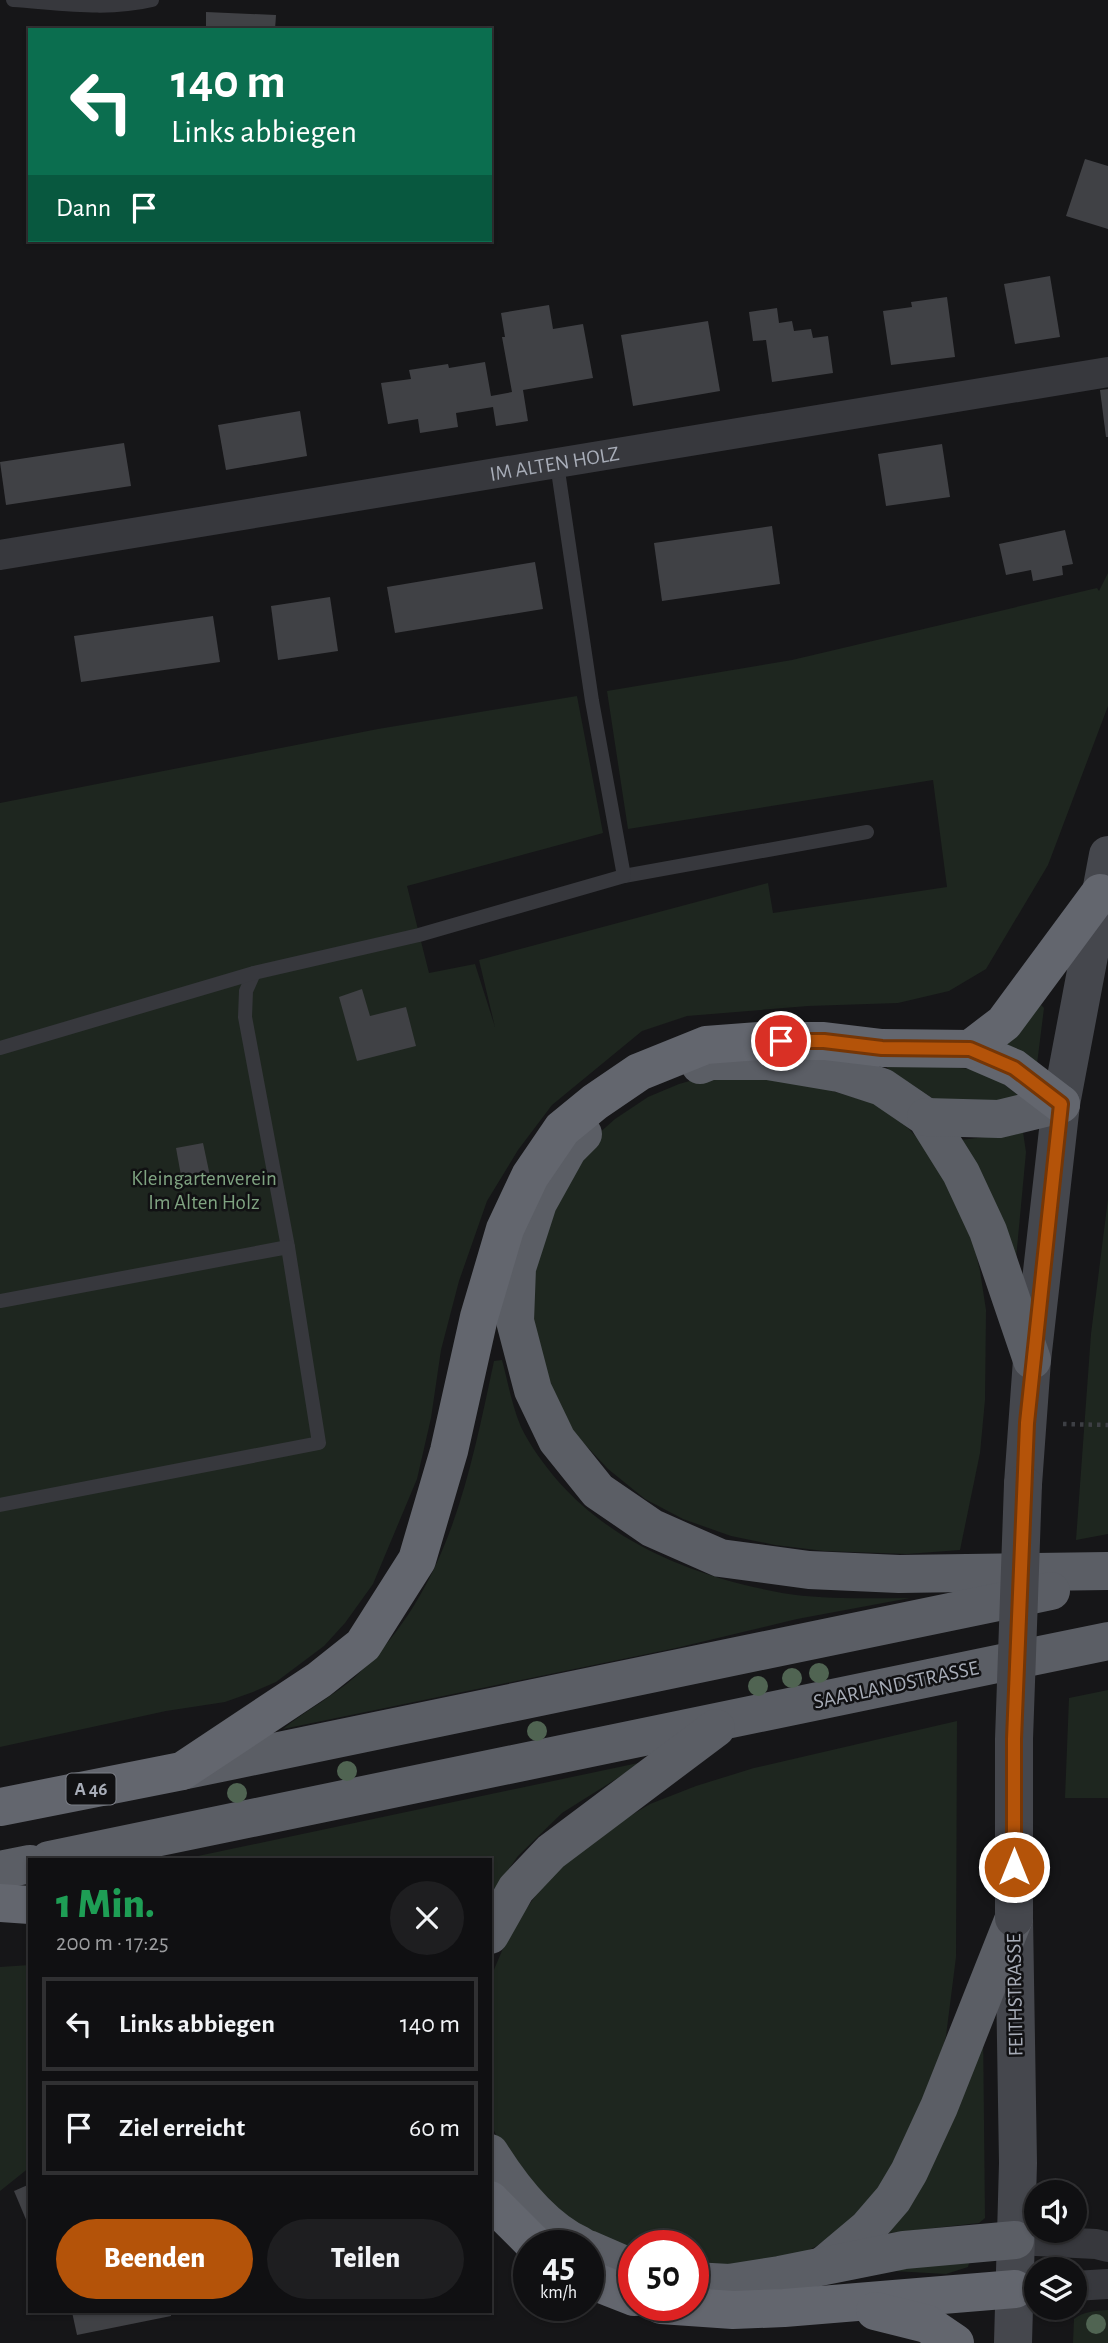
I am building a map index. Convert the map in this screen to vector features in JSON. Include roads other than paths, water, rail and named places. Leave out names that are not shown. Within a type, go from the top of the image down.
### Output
[{"type":"highway","points":[[970,1049],[1004,1023],[1100,893]]},
{"type":"highway","points":[[182,1771],[319,1680],[363,1645],[417,1560],[449,1451],[479,1317],[505,1229],[530,1175],[562,1129],[595,1102],[639,1072],[706,1045],[759,1041],[824,1041],[882,1048],[970,1049],[1014,1068],[1061,1104]]},
{"type":"highway","points":[[1032,1360],[988,1231],[961,1173],[926,1117],[882,1087],[839,1073],[768,1061],[710,1061],[649,1086],[603,1114],[568,1149],[538,1203],[517,1268],[515,1321],[533,1390],[557,1440],[598,1491],[652,1528],[720,1558],[809,1570],[900,1574],[1108,1571]]},
{"type":"highway","points":[[926,1117],[999,1119],[1061,1104]]},
{"type":"highway","points":[[182,1771],[1108,1579]]},
{"type":"highway","name":"SAARLANDSTRASSE","points":[[59,1858],[1108,1641]]},
{"type":"highway","points":[[492,1931],[516,1889],[551,1852],[726,1720]]},
{"type":"highway","name":"A 46","points":[[0,1807],[182,1771]]},
{"type":"highway","points":[[0,1870],[28,1864]]},
{"type":"highway","points":[[0,1903],[28,1905]]},
{"type":"highway","points":[[824,2265],[868,2228],[893,2199],[909,2172],[939,2107],[1014,1918]]},
{"type":"highway","points":[[492,2156],[520,2195],[544,2221],[558,2230]]},
{"type":"highway","points":[[492,2202],[520,2230]]},
{"type":"highway","points":[[709,2282],[729,2283],[904,2249],[1015,2240]]},
{"type":"highway","points":[[709,2308],[784,2308],[1024,2289]]},
{"type":"highway","points":[[835,2302],[927,2323],[955,2343]]},
{"type":"main road","name":"FEITHSTRASSE","points":[[1024,2280],[1015,2240],[1018,2163],[1014,1918],[1014,1739],[1023,1484],[1032,1360],[1061,1104],[1108,855]]},
{"type":"main road","name":"FEITHSTRASSE","points":[[1013,2343],[1024,2297]]},
{"type":"street","name":"IM ALTEN HOLZ","points":[[0,555],[1108,372]]},
{"type":"street","points":[[1015,2240],[1108,2247]]},
{"type":"street","points":[[1087,2285],[1108,2284]]},
{"type":"lane","points":[[13,0],[100,6],[128,5],[152,0]]},
{"type":"lane","points":[[556,464],[592,701],[624,876]]},
{"type":"lane","points":[[0,1048],[254,974],[419,935],[624,876],[867,832]]},
{"type":"lane","points":[[0,1505],[319,1443],[288,1247],[245,1017],[246,991],[254,974]]},
{"type":"lane","points":[[0,1301],[288,1247]]},
{"type":"park label","name":"Kleingartenverein Im Alten Holz","points":[[204,1190]]}]
